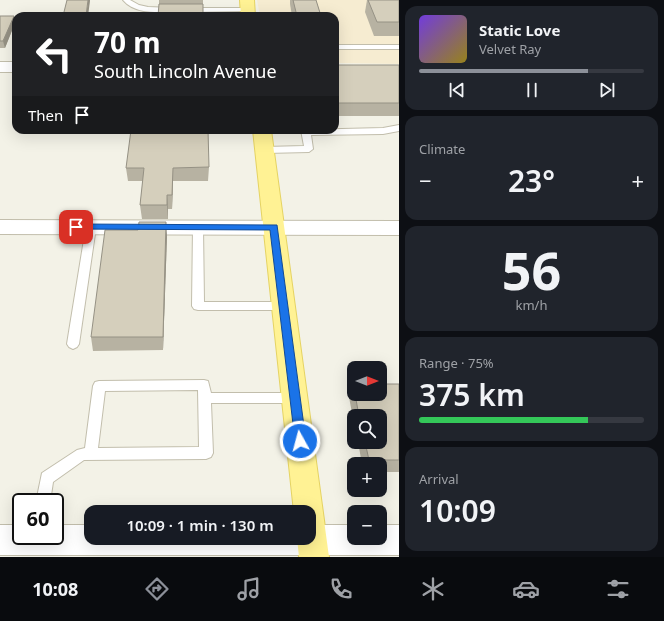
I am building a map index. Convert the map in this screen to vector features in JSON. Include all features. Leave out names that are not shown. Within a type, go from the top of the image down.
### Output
[{"type":"main road","points":[[264,140],[308,505]]},
{"type":"street","points":[[0,67],[12,67]]},
{"type":"street","points":[[0,227],[399,228]]},
{"type":"street","points":[[316,532],[399,540]]},
{"type":"street","points":[[0,540],[12,539]]},
{"type":"street","points":[[64,541],[130,548],[162,545]]},
{"type":"lane","points":[[126,0],[133,7],[149,10],[248,9]]},
{"type":"lane","points":[[339,47],[399,47]]},
{"type":"lane","points":[[339,131],[383,131],[399,128]]},
{"type":"lane","points":[[264,140],[309,150],[306,134]]},
{"type":"lane","points":[[73,344],[91,227]]},
{"type":"lane","points":[[198,227],[198,306],[283,306]]},
{"type":"lane","points":[[44,493],[47,478],[82,454],[206,453],[204,385],[99,386],[91,453]]},
{"type":"lane","points":[[204,398],[295,398]]},
{"type":"shaded area","points":[[257,0],[399,0],[399,64],[339,63],[339,12],[259,12]]},
{"type":"building","points":[[67,0],[88,0],[86,12],[64,12]]},
{"type":"building","points":[[293,0],[316,0],[320,12],[296,12]]},
{"type":"building","points":[[368,0],[399,0],[399,22],[377,22]]},
{"type":"building","points":[[159,4],[203,4],[203,12],[158,12]]},
{"type":"building","points":[[0,16],[12,16],[12,21],[3,41],[0,41]]},
{"type":"building","points":[[339,65],[399,65],[399,103],[339,103]]},
{"type":"building","points":[[130,134],[208,134],[209,167],[173,168],[172,195],[167,195],[167,205],[140,205],[144,168],[126,168]]},
{"type":"building","points":[[139,222],[166,222],[163,337],[91,337],[105,230],[138,230]]},
{"type":"building","points":[[387,384],[399,384],[399,460],[387,460],[387,457],[368,457],[367,449],[387,449],[387,409],[358,409],[356,401],[387,401]]},
{"type":"route","points":[[76,227],[274,227],[300,441]]}]
